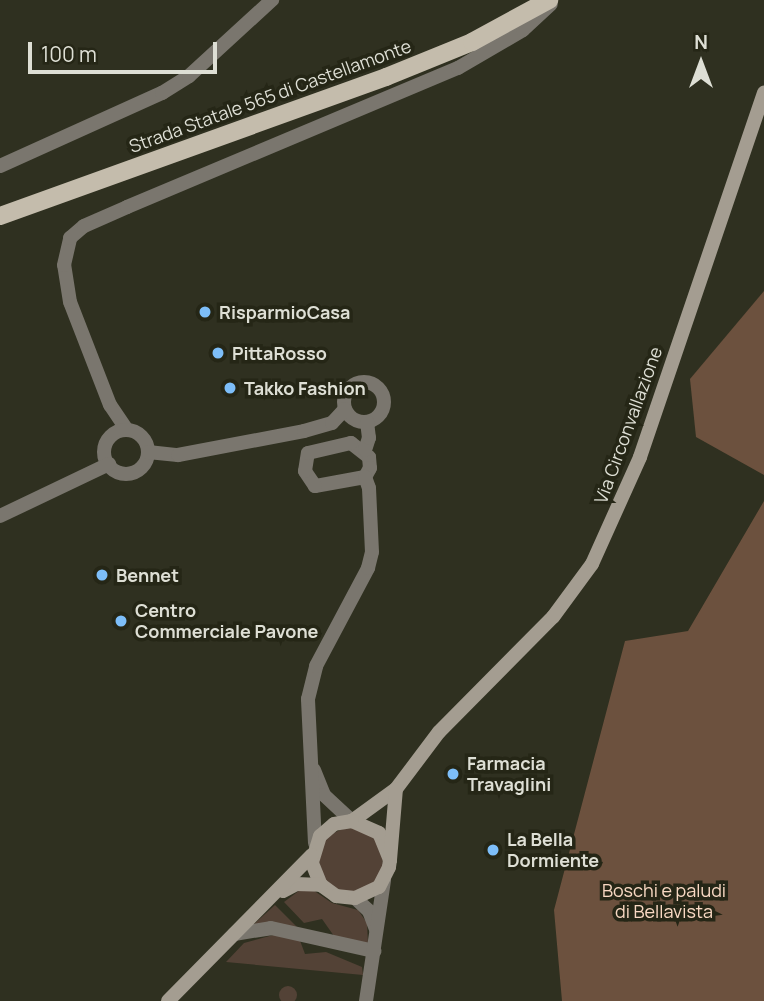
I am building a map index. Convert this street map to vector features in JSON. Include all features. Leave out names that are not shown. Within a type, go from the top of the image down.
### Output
[{"type":"main road","name":"Strada Statale 565 di Castellamonte","points":[[0,216],[386,77],[472,42],[549,0]]},
{"type":"main road","name":"Via Circonvallazione","points":[[167,1001],[272,897],[314,849],[326,829],[352,821],[396,789],[439,732],[553,617],[592,564],[636,467],[764,92]]},
{"type":"main road","points":[[355,898],[372,893],[384,880],[390,860],[396,789]]},
{"type":"main road","points":[[352,821],[379,833],[390,860]]},
{"type":"main road","points":[[314,849],[321,885]]},
{"type":"main road","name":"Via Circonvallazione","points":[[272,897],[296,884],[321,885],[336,896],[355,898]]},
{"type":"street","points":[[0,166],[162,93],[189,76],[272,0]]},
{"type":"street","points":[[127,430],[109,438],[104,451],[108,464],[119,472],[132,473],[143,465],[148,452],[144,439],[127,430],[110,405],[70,302],[64,265],[70,238],[84,226],[127,207],[458,68],[523,30],[556,0]]},
{"type":"street","points":[[373,384],[382,393],[384,406],[378,417],[367,422],[354,419],[345,409],[345,396],[354,385],[373,384]]},
{"type":"street","points":[[148,452],[178,455],[304,431],[332,423],[345,409]]},
{"type":"street","points":[[314,849],[308,699],[316,666],[372,552],[369,488],[365,477],[370,468],[365,450],[369,438],[367,422]]},
{"type":"street","points":[[365,450],[351,443],[313,449],[304,461],[308,479],[315,486],[365,477]]},
{"type":"street","points":[[0,516],[108,464]]},
{"type":"street","points":[[309,748],[324,795],[352,821]]},
{"type":"street","points":[[366,1001],[384,880]]},
{"type":"street","points":[[355,898],[369,912],[377,931]]},
{"type":"street","points":[[234,934],[271,928],[374,951]]},
{"type":"shaded area","points":[[351,828],[369,834],[377,842],[383,860],[377,878],[369,886],[351,892],[333,886],[325,878],[319,860],[325,842],[333,834]]},
{"type":"shaded area","points":[[300,890],[313,890],[332,903],[358,910],[367,923],[368,944],[334,936],[322,919],[304,923],[284,902]]},
{"type":"shaded area","points":[[275,905],[297,927],[254,924]]},
{"type":"shaded area","points":[[273,935],[299,938],[305,954],[326,952],[362,967],[363,975],[226,962],[244,943]]},
{"type":"shaded area","points":[[288,986],[294,989],[297,995],[294,1001],[288,1004],[282,1001],[279,995],[282,989]]},
{"type":"green space","points":[[764,291],[764,475],[696,437],[690,379]]},
{"type":"green space","name":"Boschi e paludi di Bellavista","points":[[764,501],[764,1001],[562,1001],[554,910],[625,641],[688,631]]},
{"type":"place","name":"RisparmioCasa","points":[[205,312]]},
{"type":"place","name":"PittaRosso","points":[[218,353]]},
{"type":"place","name":"Takko Fashion","points":[[230,388]]},
{"type":"place","name":"Bennet","points":[[102,575]]},
{"type":"place","name":"Centro Commerciale Pavone","points":[[121,621]]},
{"type":"place","name":"Farmacia Travaglini","points":[[453,774]]},
{"type":"place","name":"La Bella Dormiente","points":[[493,850]]}]
